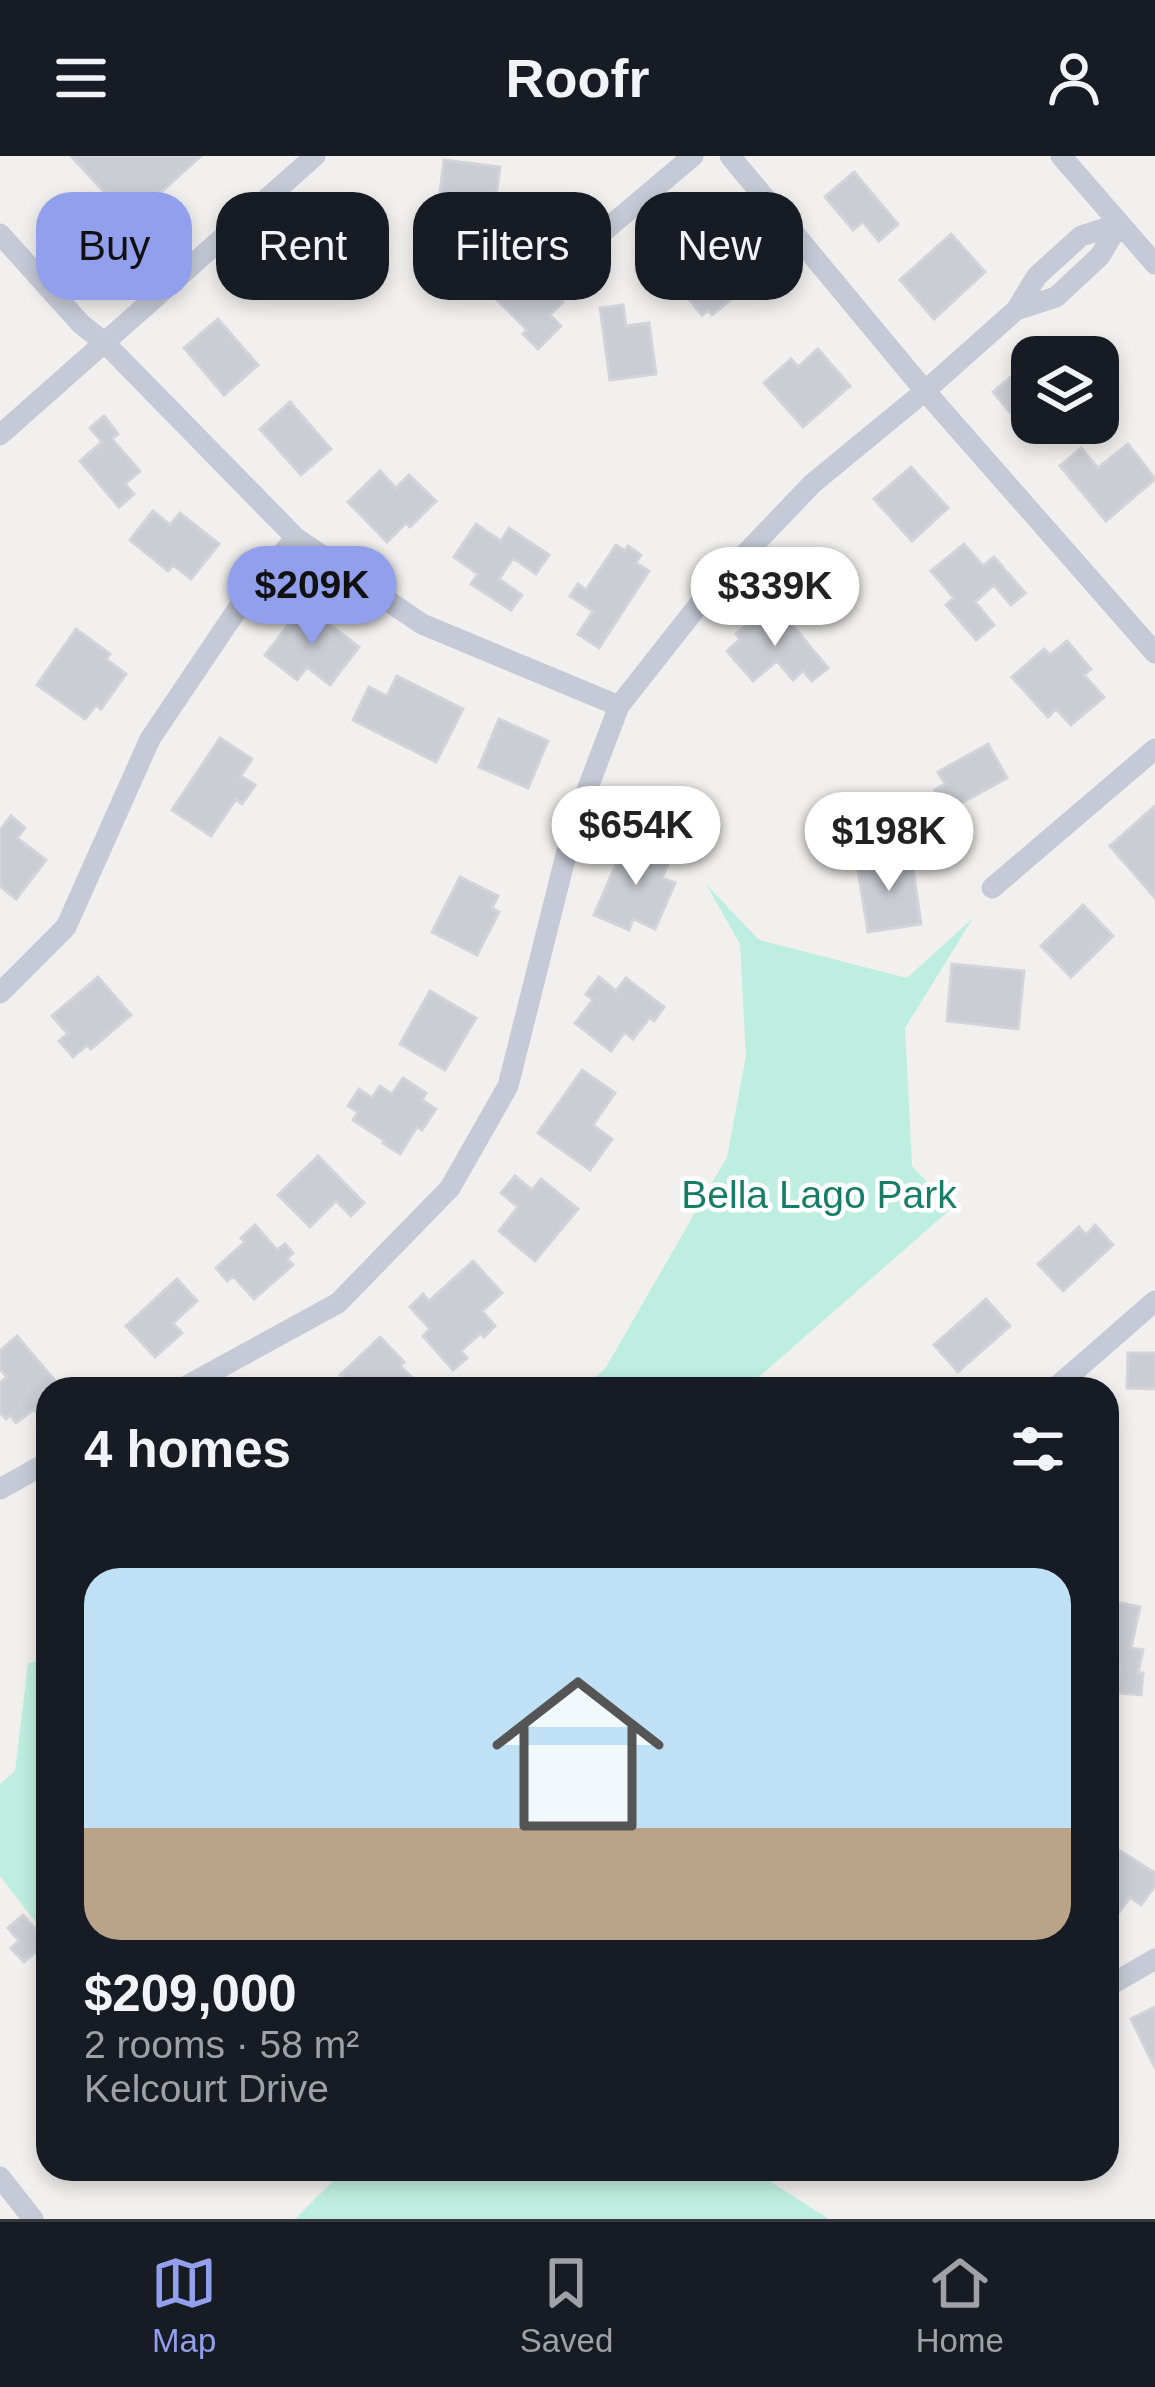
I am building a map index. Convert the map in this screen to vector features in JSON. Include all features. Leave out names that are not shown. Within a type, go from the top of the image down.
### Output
[{"type":"street","points":[[0,435],[315,156]]},
{"type":"street","points":[[611,225],[694,156]]},
{"type":"street","points":[[730,156],[925,391],[1155,652]]},
{"type":"street","points":[[1061,156],[1155,265]]},
{"type":"street","points":[[203,1377],[338,1303],[450,1188],[508,1086],[573,827],[620,706],[708,593],[812,484],[1016,310],[1056,297],[1100,256],[1120,224]]},
{"type":"street","points":[[0,234],[81,324],[296,538],[422,624],[620,706]]},
{"type":"street","points":[[0,993],[66,927],[150,739],[253,586],[296,538]]},
{"type":"street","points":[[992,888],[1155,749]]},
{"type":"street","points":[[1068,1377],[1154,1303]]},
{"type":"street","points":[[0,1489],[36,1469]]},
{"type":"street","points":[[1119,1980],[1155,1959]]},
{"type":"street","points":[[0,2177],[33,2219]]},
{"type":"green space","name":"Bella Lago Park","points":[[706,884],[759,940],[907,978],[973,918],[905,1028],[912,1166],[952,1208],[759,1377],[595,1377],[605,1369],[727,1157],[746,1056],[740,944]]},
{"type":"green space","points":[[36,1661],[36,1922],[0,1876],[0,1784],[15,1771],[28,1663]]},
{"type":"green space","points":[[333,2181],[769,2181],[829,2219],[295,2219]]},
{"type":"building","points":[[71,156],[201,156],[161,192],[104,192]]},
{"type":"building","points":[[444,160],[500,167],[496,192],[440,192]]},
{"type":"building","points":[[854,172],[898,224],[879,241],[863,222],[853,230],[825,197]]},
{"type":"building","points":[[951,234],[985,272],[934,319],[900,280]]},
{"type":"building","points":[[497,300],[563,302],[550,315],[561,326],[538,349],[523,334],[527,330]]},
{"type":"building","points":[[689,300],[730,300],[712,315],[709,310],[702,315]]},
{"type":"building","points":[[623,305],[626,326],[649,323],[656,374],[610,380],[600,308]]},
{"type":"building","points":[[218,319],[258,365],[224,395],[184,348]]},
{"type":"building","points":[[818,349],[850,386],[803,427],[764,383],[791,359],[798,367]]},
{"type":"building","points":[[1011,377],[1011,414],[993,392]]},
{"type":"building","points":[[290,402],[331,449],[301,475],[260,429]]},
{"type":"building","points":[[104,416],[118,434],[112,439],[140,471],[125,484],[134,494],[119,507],[80,461],[102,442],[90,428]]},
{"type":"building","points":[[1128,444],[1155,479],[1106,521],[1060,466],[1081,448],[1098,468]]},
{"type":"building","points":[[911,467],[948,508],[912,541],[874,499]]},
{"type":"building","points":[[380,471],[396,488],[409,475],[436,501],[387,542],[348,502]]},
{"type":"building","points":[[153,511],[170,525],[180,513],[219,544],[191,579],[173,565],[168,571],[130,540]]},
{"type":"building","points":[[476,524],[501,541],[509,528],[549,555],[536,574],[513,558],[499,579],[522,595],[511,610],[471,584],[478,574],[454,557]]},
{"type":"building","points":[[964,544],[983,566],[994,557],[1025,593],[1011,605],[994,585],[975,602],[994,625],[976,640],[946,605],[954,598],[931,571]]},
{"type":"building","points":[[616,545],[641,555],[636,563],[649,571],[599,648],[578,634],[593,611],[570,596],[578,584],[586,590]]},
{"type":"building","points":[[304,605],[359,647],[330,685],[307,667],[297,680],[265,655]]},
{"type":"building","points":[[778,608],[828,668],[812,681],[803,671],[793,680],[777,661],[753,681],[727,651],[740,639],[736,634],[755,618],[759,623]]},
{"type":"building","points":[[76,629],[110,654],[106,659],[126,674],[101,709],[96,705],[85,719],[37,685]]},
{"type":"building","points":[[1067,641],[1091,669],[1084,675],[1104,697],[1071,725],[1056,709],[1048,717],[1012,677],[1044,649],[1050,655]]},
{"type":"building","points":[[397,676],[463,709],[436,762],[353,720],[369,687],[387,696]]},
{"type":"building","points":[[499,719],[548,741],[528,788],[479,767]]},
{"type":"building","points":[[220,738],[252,759],[241,776],[255,785],[242,804],[236,799],[211,836],[172,810]]},
{"type":"building","points":[[988,744],[1007,778],[947,811],[935,790],[945,784],[938,772]]},
{"type":"building","points":[[1155,806],[1155,898],[1110,846]]},
{"type":"building","points":[[11,816],[25,828],[17,838],[46,860],[16,899],[0,886],[0,830]]},
{"type":"building","points":[[630,832],[643,837],[638,849],[669,862],[662,878],[675,883],[655,929],[633,919],[629,930],[594,915]]},
{"type":"building","points":[[911,856],[921,924],[868,932],[857,864]]},
{"type":"building","points":[[460,877],[498,896],[492,908],[499,912],[477,955],[432,932]]},
{"type":"building","points":[[1083,905],[1113,936],[1071,977],[1041,946]]},
{"type":"building","points":[[952,964],[1024,971],[1018,1029],[947,1021]]},
{"type":"building","points":[[98,977],[131,1015],[91,1049],[87,1045],[73,1057],[59,1041],[68,1034],[52,1016]]},
{"type":"building","points":[[599,977],[616,991],[626,978],[664,1007],[633,1039],[625,1032],[611,1051],[575,1023],[593,1000],[586,994]]},
{"type":"building","points":[[430,991],[476,1018],[445,1070],[400,1044]]},
{"type":"building","points":[[582,1070],[615,1093],[593,1125],[612,1139],[590,1170],[538,1133]]},
{"type":"building","points":[[403,1078],[426,1093],[422,1100],[436,1109],[400,1154],[353,1120],[358,1112],[348,1106],[359,1089],[372,1098],[380,1086],[392,1094]]},
{"type":"building","points":[[318,1156],[364,1203],[351,1216],[336,1201],[310,1227],[278,1195]]},
{"type":"building","points":[[515,1176],[532,1190],[541,1179],[578,1209],[535,1261],[499,1231],[518,1207],[501,1193]]},
{"type":"building","points":[[255,1225],[277,1250],[285,1244],[293,1253],[287,1259],[293,1265],[254,1299],[233,1276],[227,1281],[216,1268],[245,1242],[241,1238]]},
{"type":"building","points":[[1095,1225],[1113,1245],[1063,1291],[1038,1264],[1079,1227],[1086,1235]]},
{"type":"building","points":[[473,1261],[502,1293],[482,1311],[495,1326],[461,1351],[467,1358],[453,1370],[423,1336],[430,1329],[410,1307],[423,1294],[429,1301]]},
{"type":"building","points":[[177,1279],[197,1301],[173,1323],[182,1333],[155,1357],[126,1326]]},
{"type":"building","points":[[986,1299],[1010,1326],[958,1372],[934,1345]]},
{"type":"building","points":[[17,1336],[52,1377],[36,1377],[36,1411],[16,1423],[0,1412],[0,1383],[7,1377],[0,1369],[0,1351]]},
{"type":"building","points":[[380,1337],[412,1377],[343,1377],[340,1375]]},
{"type":"building","points":[[1128,1353],[1155,1353],[1155,1389],[1127,1388]]},
{"type":"building","points":[[1119,1603],[1140,1607],[1131,1648],[1143,1650],[1138,1673],[1143,1673],[1141,1695],[1119,1693]]},
{"type":"building","points":[[1119,1850],[1155,1873],[1155,1886],[1141,1905],[1130,1897],[1119,1912]]},
{"type":"building","points":[[23,1915],[36,1930],[36,1952],[24,1962],[11,1948],[19,1941],[8,1928]]},
{"type":"building","points":[[1155,2007],[1155,2068],[1131,2019]]}]
